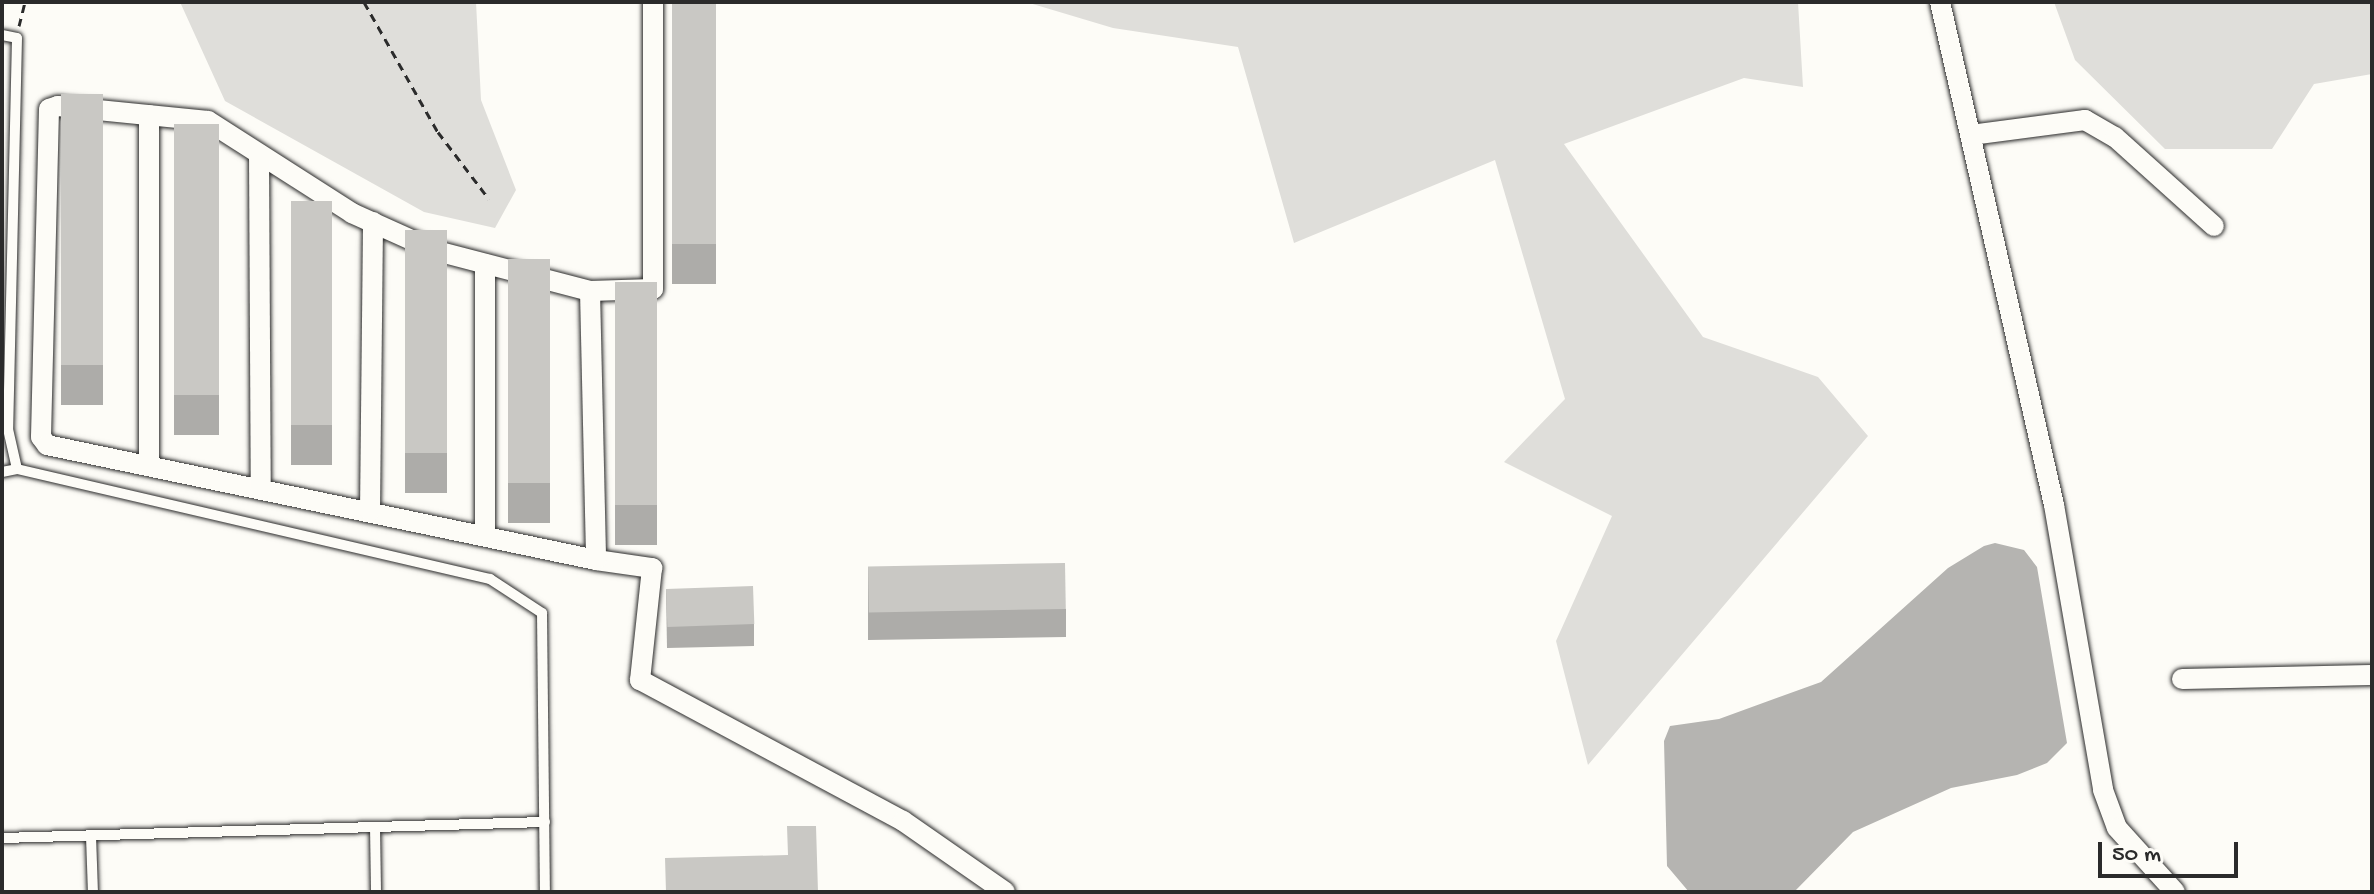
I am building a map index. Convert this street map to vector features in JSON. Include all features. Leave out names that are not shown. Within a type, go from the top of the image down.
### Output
[{"type":"street","points":[[653,2],[653,289],[590,291],[436,251],[352,213],[208,121],[58,106],[49,109],[41,437],[47,445],[485,534],[596,560],[652,568],[640,680],[903,821],[1005,892]]},
{"type":"street","points":[[1940,2],[2054,505],[2103,790],[2117,828],[2175,892]]},
{"type":"street","points":[[149,115],[149,466]]},
{"type":"street","points":[[1971,135],[2085,120],[2115,137],[2214,226]]},
{"type":"street","points":[[259,154],[261,489]]},
{"type":"street","points":[[370,511],[373,222]]},
{"type":"street","points":[[485,264],[485,534]]},
{"type":"street","points":[[590,291],[596,560]]},
{"type":"street","points":[[2182,679],[2372,675]]},
{"type":"lane","points":[[2,35],[17,38],[8,429],[17,469]]},
{"type":"lane","points":[[2,133],[15,134]]},
{"type":"lane","points":[[2,472],[17,469],[490,579],[542,613],[545,892]]},
{"type":"lane","points":[[2,838],[545,822]]},
{"type":"lane","points":[[375,827],[376,892]]},
{"type":"lane","points":[[91,836],[93,892]]},
{"type":"path","points":[[17,38],[25,2]]},
{"type":"path","points":[[364,2],[438,132],[489,199]]},
{"type":"shaded area","points":[[180,2],[476,2],[481,100],[516,190],[495,228],[424,212],[225,101]]},
{"type":"shaded area","points":[[1026,2],[1798,2],[1803,87],[1744,78],[1564,144],[1703,337],[1818,377],[1868,436],[1588,765],[1556,641],[1612,516],[1504,462],[1565,399],[1495,160],[1294,243],[1238,47],[1113,28]]},
{"type":"shaded area","points":[[2054,2],[2372,2],[2372,74],[2314,84],[2272,149],[2165,149],[2075,60]]},
{"type":"shaded area","points":[[1995,543],[2024,550],[2037,567],[2067,743],[2047,763],[2017,775],[1951,788],[1853,832],[1794,892],[1689,892],[1667,866],[1664,741],[1670,726],[1719,719],[1821,682],[1948,568],[1984,546]]},
{"type":"building","points":[[672,2],[716,2],[716,244],[672,244]]},
{"type":"building","points":[[61,94],[103,94],[103,365],[61,365]]},
{"type":"building","points":[[174,124],[219,124],[219,395],[174,395]]},
{"type":"building","points":[[291,201],[332,201],[332,425],[291,425]]},
{"type":"building","points":[[405,230],[447,230],[447,453],[405,453]]},
{"type":"building","points":[[508,259],[550,259],[550,483],[508,483]]},
{"type":"building","points":[[615,282],[657,282],[657,505],[615,505]]},
{"type":"building","points":[[1065,563],[1066,609],[869,612],[868,566]]},
{"type":"building","points":[[753,586],[754,624],[667,627],[666,589]]},
{"type":"building","points":[[787,826],[816,826],[818,892],[666,892],[665,858],[788,855]]}]
